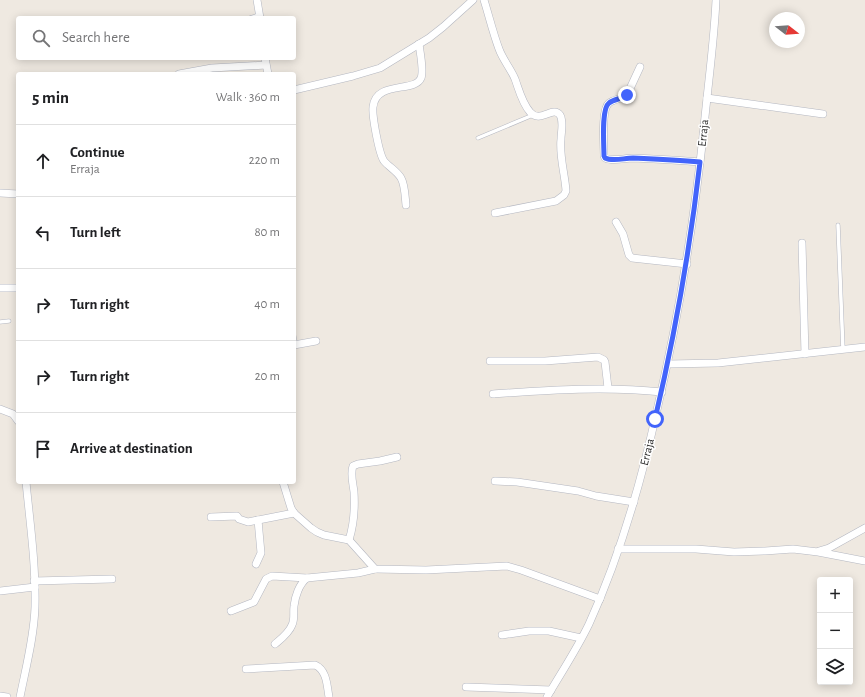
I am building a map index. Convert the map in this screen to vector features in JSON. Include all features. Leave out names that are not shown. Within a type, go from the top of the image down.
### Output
[{"type":"street","points":[[257,0],[259,16]]},
{"type":"street","points":[[296,90],[380,68],[443,27],[473,0]]},
{"type":"street","points":[[484,0],[499,49],[530,112],[539,117],[555,112],[561,117],[560,148],[566,191],[564,195],[556,201],[496,214]]},
{"type":"street","name":"Erraja","points":[[547,697],[581,638],[600,599],[634,502],[649,447],[669,364],[687,264],[700,162],[716,0]]},
{"type":"street","points":[[406,205],[402,180],[384,161],[380,152],[373,110],[374,100],[379,94],[417,82],[421,78],[422,73],[419,44]]},
{"type":"street","points":[[190,72],[266,61],[268,72]]},
{"type":"street","points":[[640,67],[627,95],[611,101],[607,106],[605,114],[605,158],[610,160],[631,158],[700,162]]},
{"type":"street","points":[[707,98],[823,114]]},
{"type":"street","points":[[0,193],[16,194]]},
{"type":"street","points":[[616,222],[623,234],[629,255],[632,258],[687,264]]},
{"type":"street","points":[[802,243],[805,354]]},
{"type":"street","points":[[0,288],[16,288]]},
{"type":"street","points":[[296,345],[316,340]]},
{"type":"street","points":[[669,364],[718,363],[865,347]]},
{"type":"street","points":[[490,361],[533,361],[598,357],[605,362],[608,388]]},
{"type":"street","points":[[493,394],[551,389],[608,388],[662,392]]},
{"type":"street","points":[[0,409],[13,414],[16,419]]},
{"type":"street","points":[[349,540],[354,512],[353,466],[397,457]]},
{"type":"street","points":[[495,481],[517,482],[578,491],[596,496],[634,502]]},
{"type":"street","points":[[20,697],[33,625],[34,584],[26,484]]},
{"type":"street","points":[[284,484],[294,513],[317,532],[324,535],[349,540],[375,569]]},
{"type":"street","points":[[210,517],[237,516],[248,522],[294,513]]},
{"type":"street","points":[[256,564],[261,553],[258,520]]},
{"type":"street","points":[[818,552],[829,548],[865,528]]},
{"type":"street","points":[[618,549],[696,549],[734,552],[793,549],[865,561]]},
{"type":"street","points":[[231,611],[254,602],[266,579],[272,576],[307,578],[358,573],[375,569],[426,570],[507,566],[600,599]]},
{"type":"street","points":[[275,644],[292,625],[295,600],[301,584],[307,578]]},
{"type":"street","points":[[0,591],[34,584],[112,579]]},
{"type":"street","points":[[502,635],[529,631],[549,631],[581,638]]},
{"type":"street","points":[[246,669],[316,664],[324,673],[329,697]]},
{"type":"street","points":[[466,687],[551,690]]},
{"type":"street","points":[[0,696],[7,697]]},
{"type":"lane","points":[[478,138],[533,115]]},
{"type":"lane","points":[[838,225],[843,350]]},
{"type":"lane","points":[[0,322],[9,321]]},
{"type":"route","points":[[627,95],[623,98],[611,101],[607,106],[605,114],[605,158],[610,160],[631,158],[700,162],[687,264],[669,364],[655,419]]}]
